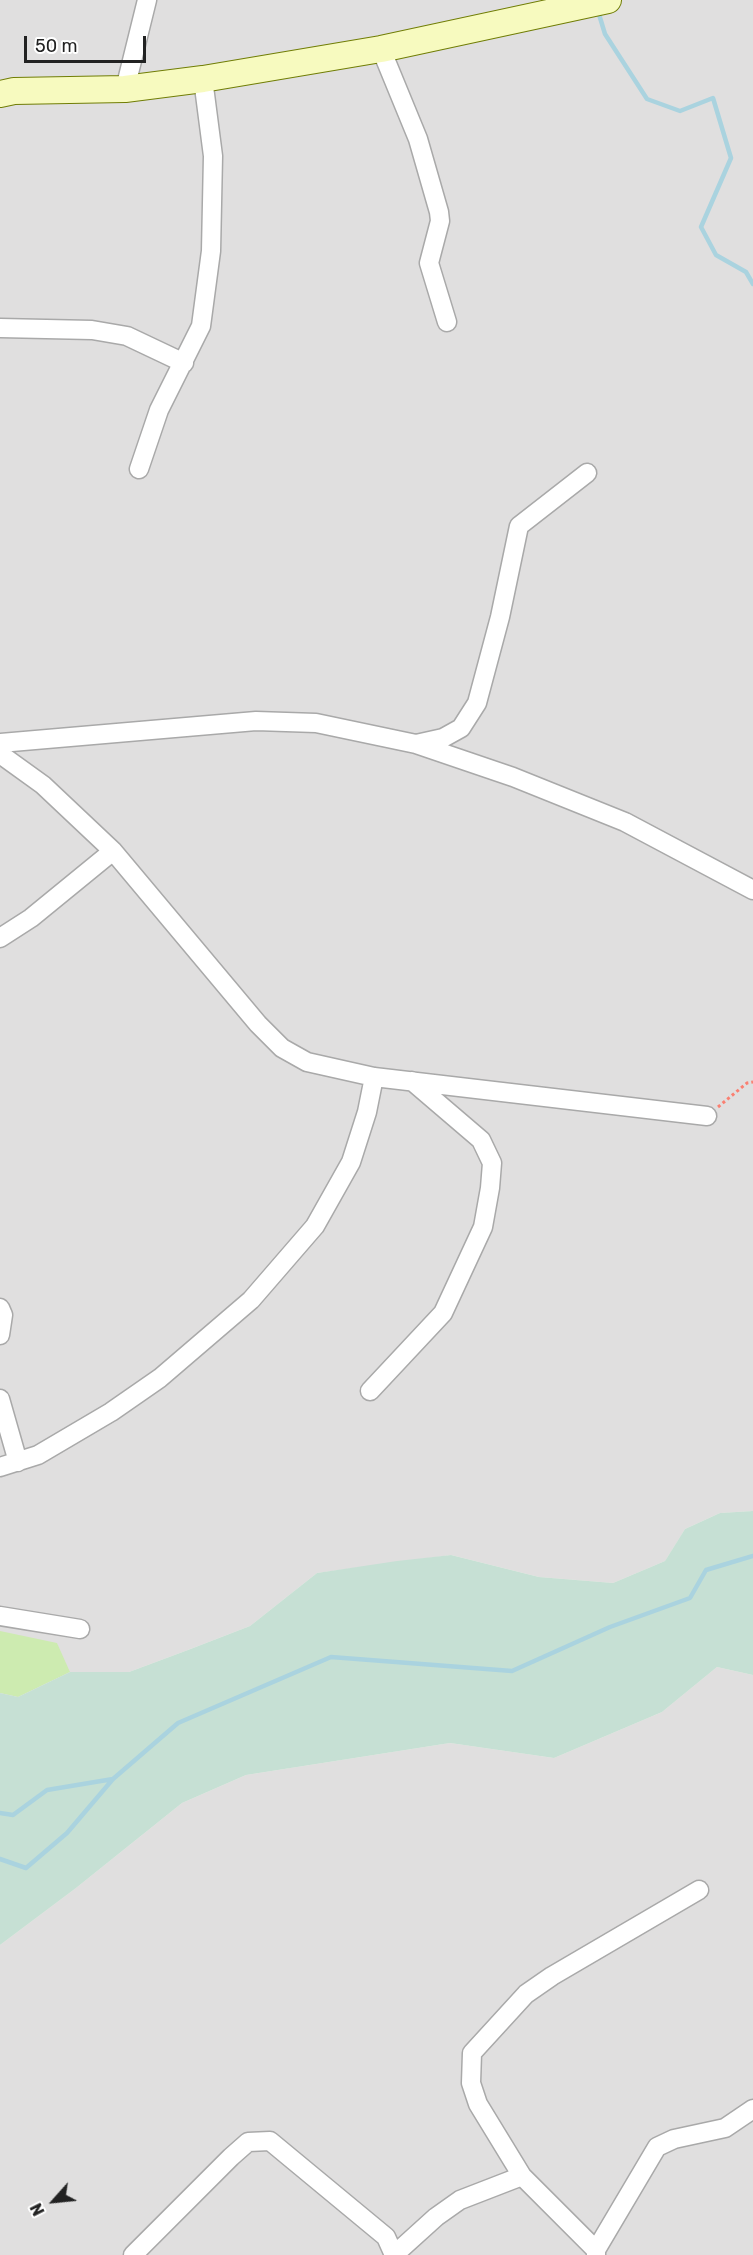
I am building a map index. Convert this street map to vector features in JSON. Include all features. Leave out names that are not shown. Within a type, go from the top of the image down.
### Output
[{"type":"street","points":[[125,89],[147,0]]},
{"type":"street","points":[[0,93],[125,89],[202,79],[381,49],[600,2]]},
{"type":"street","points":[[381,49],[418,139],[439,212],[440,221],[429,263],[447,322]]},
{"type":"street","points":[[139,469],[159,410],[201,326],[211,251],[213,156],[202,79]]},
{"type":"street","points":[[0,328],[92,330],[127,336],[184,363]]},
{"type":"street","points":[[416,744],[443,738],[461,728],[477,703],[500,616],[519,526],[587,473]]},
{"type":"street","points":[[0,742],[256,721],[316,723],[416,744],[513,777],[625,822],[753,890]]},
{"type":"street","points":[[0,754],[42,785],[113,851],[258,1024],[282,1048],[306,1062],[374,1077],[707,1116]]},
{"type":"street","points":[[0,938],[31,918],[113,851]]},
{"type":"street","points":[[0,1467],[38,1455],[111,1412],[160,1378],[251,1300],[315,1226],[351,1162],[367,1112],[374,1077]]},
{"type":"street","points":[[370,1390],[443,1313],[483,1227],[490,1188],[492,1163],[481,1140],[412,1081]]},
{"type":"street","points":[[0,1308],[3,1315],[0,1335]]},
{"type":"street","points":[[0,1399],[18,1462]]},
{"type":"street","points":[[0,1616],[80,1629]]},
{"type":"street","points":[[699,1890],[552,1976],[526,1994],[472,2053],[471,2083],[478,2104],[522,2176],[596,2252],[657,2147],[674,2139],[725,2128],[753,2109]]},
{"type":"street","points":[[133,2255],[248,2142],[270,2141],[386,2237],[394,2255],[436,2217],[460,2200],[522,2176]]},
{"type":"path","points":[[707,1116],[747,1083],[753,1082]]},
{"type":"shaded area","points":[[0,0],[753,0],[753,1511],[720,1513],[685,1529],[665,1561],[613,1583],[539,1577],[451,1555],[317,1573],[250,1626],[188,1650],[129,1672],[70,1672],[18,1697],[0,1693]]},
{"type":"shaded area","points":[[717,1667],[753,1675],[753,2255],[0,2255],[0,1945],[76,1888],[182,1803],[246,1775],[450,1743],[554,1758],[662,1712]]},
{"type":"green space","points":[[753,1511],[753,1675],[717,1667],[662,1712],[554,1758],[450,1743],[246,1775],[182,1803],[76,1888],[0,1945],[0,1693],[18,1697],[70,1672],[129,1672],[188,1650],[250,1626],[317,1573],[451,1555],[539,1577],[613,1583],[665,1561],[685,1529],[720,1513]]},
{"type":"green space","points":[[0,1631],[57,1643],[70,1672],[18,1697],[0,1693]]},
{"type":"waterway","points":[[598,11],[605,34],[647,99],[680,111],[713,98],[731,158],[701,227],[716,255],[746,272],[753,284]]},
{"type":"waterway","points":[[0,1813],[13,1815],[47,1790],[113,1779],[178,1723],[331,1657],[512,1671],[610,1627],[690,1598],[706,1570],[753,1556]]},
{"type":"waterway","points":[[0,1859],[26,1868],[67,1833],[113,1779]]}]
